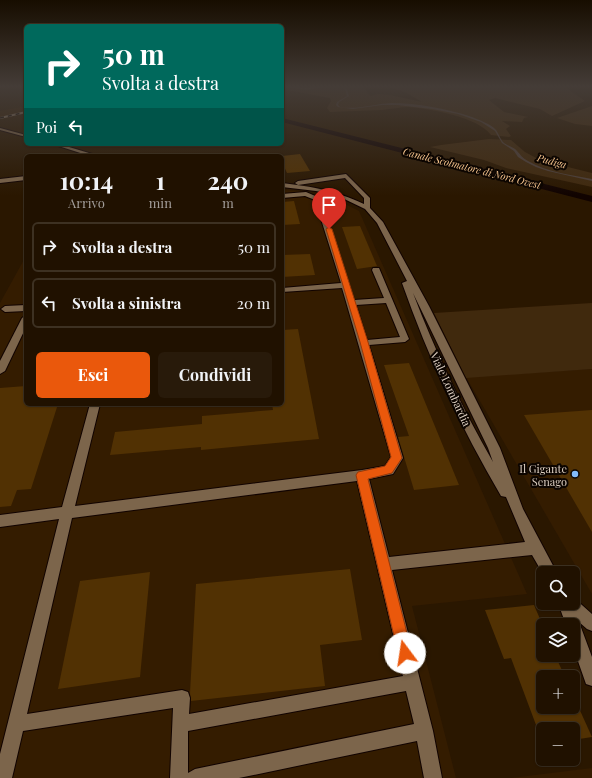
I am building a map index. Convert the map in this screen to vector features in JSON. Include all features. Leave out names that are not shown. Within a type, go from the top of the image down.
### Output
[{"type":"street","points":[[0,129],[24,135]]},
{"type":"street","points":[[60,146],[86,154]]},
{"type":"street","points":[[284,185],[346,176],[367,198],[367,208]]},
{"type":"street","points":[[0,181],[24,178]]},
{"type":"street","name":"Viale Lombardia","points":[[284,185],[329,191],[351,199],[367,208],[380,222],[399,260],[425,332],[480,452],[517,511],[535,548],[546,566]]},
{"type":"street","points":[[0,522],[362,475],[389,470],[397,458],[364,342],[318,199],[306,194],[284,196]]},
{"type":"street","points":[[364,342],[405,339],[376,270]]},
{"type":"street","points":[[284,290],[346,285]]},
{"type":"street","points":[[352,303],[388,300]]},
{"type":"street","points":[[5,309],[24,308]]},
{"type":"street","points":[[0,371],[24,322]]},
{"type":"street","points":[[3,778],[94,406]]},
{"type":"street","points":[[362,475],[424,731],[433,778]]},
{"type":"street","points":[[383,564],[535,548]]},
{"type":"street","points":[[578,610],[592,624]]},
{"type":"street","points":[[580,645],[592,678]]},
{"type":"street","points":[[180,724],[412,682]]},
{"type":"street","points":[[16,724],[182,698],[179,778]]},
{"type":"street","points":[[195,778],[424,731]]},
{"type":"shaded area","points":[[476,123],[506,123],[510,126],[506,129],[511,136],[491,135]]},
{"type":"shaded area","points":[[573,123],[592,123],[592,126]]},
{"type":"shaded area","points":[[489,139],[511,140],[525,152],[540,160],[592,173],[592,187],[506,168],[484,160],[430,147]]},
{"type":"shaded area","points":[[284,190],[299,191],[324,196],[337,200],[359,211],[527,594],[412,606],[456,778],[0,778],[0,303],[24,260],[24,406],[284,406]]},
{"type":"shaded area","points":[[592,303],[592,369],[466,378],[434,313]]},
{"type":"shaded area","points":[[592,369],[592,594],[580,573],[580,566],[576,566],[466,377]]},
{"type":"shaded area","points":[[592,768],[592,778],[511,778]]},
{"type":"building","points":[[300,154],[310,171],[287,173],[284,166],[284,156]]},
{"type":"building","points":[[294,201],[300,224],[284,225],[284,202]]},
{"type":"building","points":[[360,226],[377,266],[357,269],[342,227]]},
{"type":"building","points":[[310,254],[315,275],[284,277],[284,255]]},
{"type":"building","points":[[298,329],[319,439],[201,450],[201,447],[110,455],[115,432],[202,424],[202,416],[273,410],[272,406],[284,406],[284,330]]},
{"type":"building","points":[[409,363],[459,485],[414,490],[398,437],[409,436],[384,365]]},
{"type":"building","points":[[24,386],[24,406],[57,406],[31,489],[17,490],[11,506],[0,507],[0,388]]},
{"type":"building","name":"Il Gigante Senago","points":[[592,410],[592,532],[524,415]]},
{"type":"building","points":[[350,569],[362,640],[320,645],[325,686],[191,701],[190,693],[196,584]]},
{"type":"building","points":[[150,572],[140,677],[58,689],[80,581]]},
{"type":"building","points":[[534,605],[540,618],[536,618],[536,662],[558,662],[562,670],[536,670],[536,714],[580,714],[580,710],[592,737],[580,739],[580,722],[536,722],[536,725],[511,658],[504,659],[485,610]]},
{"type":"waterway","name":"Canale Scolmatore di Nord Ovest","points":[[295,123],[592,199]]},
{"type":"waterway","name":"Pudiga","points":[[484,123],[493,128],[503,143],[515,150],[519,156],[527,162],[549,170],[592,180]]},
{"type":"place","name":"Il Gigante Senago","points":[[575,474]]},
{"type":"route","points":[[329,229],[364,342],[397,458],[389,470],[362,475],[405,653]]}]
